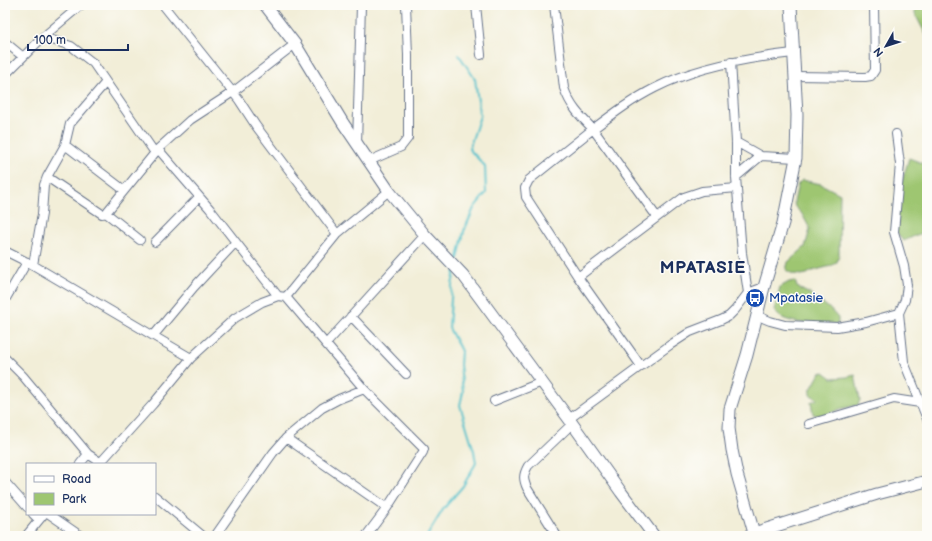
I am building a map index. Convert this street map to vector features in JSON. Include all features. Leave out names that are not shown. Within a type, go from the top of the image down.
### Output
[{"type":"street","points":[[5,75],[22,56],[81,5]]},
{"type":"street","points":[[163,5],[233,92],[256,126],[337,234]]},
{"type":"street","points":[[265,5],[295,44],[357,144],[389,191],[425,234],[463,275],[654,536]]},
{"type":"street","points":[[357,144],[361,5]]},
{"type":"street","points":[[369,161],[401,148],[406,143],[408,138],[408,55],[406,5]]},
{"type":"street","points":[[476,5],[481,55]]},
{"type":"street","points":[[554,5],[564,88],[568,100],[575,110],[593,129],[657,216]]},
{"type":"street","points":[[791,5],[797,114],[796,158],[783,223],[764,286],[758,316],[747,355],[730,409],[729,428],[732,450],[752,534],[877,494],[927,481]]},
{"type":"street","points":[[795,76],[871,76],[875,70],[874,5]]},
{"type":"street","points":[[43,37],[71,46],[92,63],[157,151],[210,208],[235,243],[326,344],[364,389],[424,449],[387,508],[366,536]]},
{"type":"street","points":[[5,42],[22,56]]},
{"type":"street","points":[[106,213],[157,151],[190,120],[233,92],[295,44]]},
{"type":"street","points":[[641,366],[578,277],[526,197],[525,188],[529,180],[593,129],[624,106],[656,88],[682,77],[731,62],[758,56],[794,52]]},
{"type":"street","points":[[731,62],[736,142],[736,177],[742,253],[748,293]]},
{"type":"street","points":[[5,300],[30,263],[42,214],[44,185],[65,145],[70,124],[106,82]]},
{"type":"street","points":[[896,134],[900,164],[894,232],[904,266],[907,285],[905,300],[899,313],[904,362],[927,419]]},
{"type":"street","points":[[736,142],[761,156],[796,158]]},
{"type":"street","points":[[65,145],[124,190]]},
{"type":"street","points":[[736,177],[761,156]]},
{"type":"street","points":[[47,177],[102,214],[106,213],[140,240]]},
{"type":"street","points":[[578,277],[684,197],[692,193],[702,191],[737,188]]},
{"type":"street","points":[[5,358],[23,376],[88,454],[102,463],[191,358],[235,318],[262,302],[282,296],[337,234],[389,191]]},
{"type":"street","points":[[154,242],[199,197]]},
{"type":"street","points":[[326,344],[425,234]]},
{"type":"street","points":[[154,335],[190,292],[235,243]]},
{"type":"street","points":[[5,251],[30,263],[191,358]]},
{"type":"street","points":[[557,536],[524,481],[524,473],[528,466],[571,421],[641,366],[670,344],[690,332],[729,316],[748,293],[764,286]]},
{"type":"street","points":[[758,316],[784,325],[837,326],[866,322],[899,313]]},
{"type":"street","points":[[351,316],[406,374]]},
{"type":"street","points":[[494,401],[542,382]]},
{"type":"street","points":[[215,536],[269,458],[286,438],[322,408],[364,389]]},
{"type":"street","points":[[809,424],[894,399],[920,403]]},
{"type":"street","points":[[286,438],[387,508]]},
{"type":"street","points":[[81,463],[88,454]]},
{"type":"street","points":[[5,482],[26,506]]},
{"type":"street","points":[[156,497],[204,536]]},
{"type":"street","points":[[50,515],[81,536]]},
{"type":"street","points":[[26,536],[39,516]]},
{"type":"green space","points":[[914,5],[927,5],[927,37],[915,14]]},
{"type":"green space","points":[[909,158],[927,164],[927,233],[917,235],[903,241],[896,231],[898,194]]},
{"type":"green space","points":[[802,180],[821,184],[840,194],[839,255],[837,262],[831,266],[801,275],[793,274],[786,270],[788,262],[805,247],[810,229],[802,214],[795,207],[794,202],[798,184]]},
{"type":"green space","points":[[795,281],[797,287],[812,295],[829,308],[838,318],[838,324],[794,322],[785,319],[774,310],[780,287],[789,282]]},
{"type":"green space","points":[[824,372],[832,378],[855,375],[860,400],[858,405],[840,409],[822,417],[813,414],[811,402],[817,399],[810,395],[810,391],[820,373]]},
{"type":"waterway","points":[[457,263],[464,231],[474,208],[486,193],[485,166],[469,149],[480,116],[475,79],[459,55]]},
{"type":"waterway","points":[[427,536],[444,508],[463,486],[476,463],[474,451],[460,405],[463,392],[460,365],[461,351],[449,328],[452,285],[455,271]]},
{"type":"place","name":"Mpatasie","points":[[755,298]]},
{"type":"district","name":"MPATASIE","points":[[703,268]]}]
